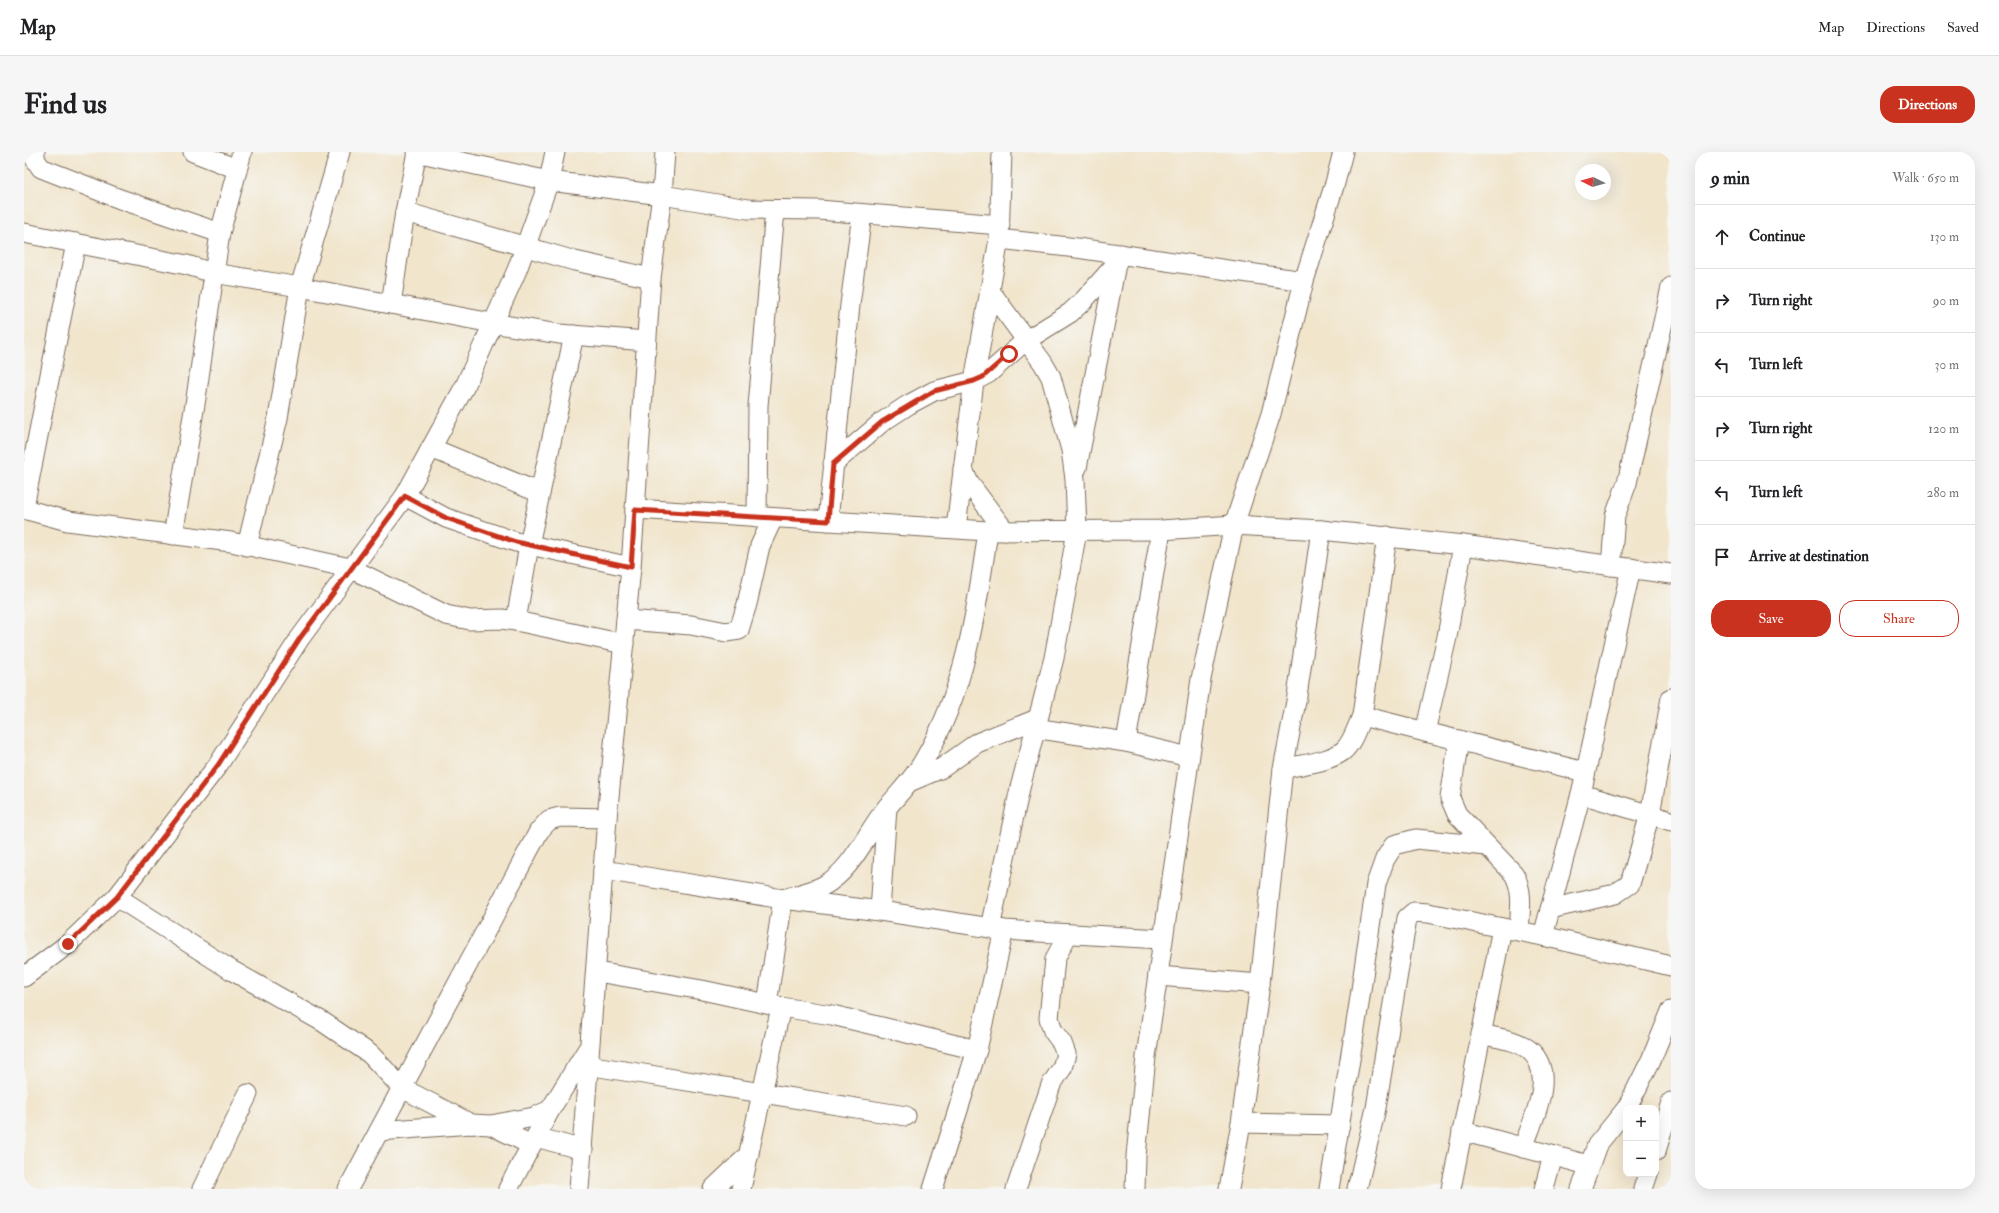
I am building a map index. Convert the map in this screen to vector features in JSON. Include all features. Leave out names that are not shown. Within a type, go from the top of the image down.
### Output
[{"type":"street","points":[[35,152],[35,159],[41,168],[120,199],[220,233]]},
{"type":"street","points":[[173,535],[196,398],[220,233],[240,160],[193,152]]},
{"type":"street","points":[[247,546],[278,418],[300,287],[340,152]]},
{"type":"street","points":[[391,304],[416,152],[549,181],[662,195],[748,209],[819,210],[862,214],[1000,232],[1118,259],[1304,281]]},
{"type":"street","points":[[24,977],[68,944],[117,897],[218,765],[300,638],[350,568],[405,496],[466,384],[517,270],[549,181],[555,152]]},
{"type":"street","points":[[580,1189],[588,1056],[597,972],[606,818],[631,567],[651,278],[662,195],[665,152]]},
{"type":"street","points":[[956,528],[974,381],[1000,232],[1002,152]]},
{"type":"street","points":[[1135,1189],[1136,1156],[1146,1057],[1201,679],[1234,525],[1270,414],[1304,281],[1335,183],[1343,152]]},
{"type":"street","points":[[626,620],[691,625],[726,632],[739,630],[747,604],[765,518],[758,406],[775,210]]},
{"type":"street","points":[[405,212],[575,261],[651,278]]},
{"type":"street","points":[[828,521],[850,305],[862,214]]},
{"type":"street","points":[[24,233],[187,264],[213,273],[300,287],[492,323],[574,335],[646,340]]},
{"type":"street","points":[[76,243],[24,508],[68,521],[247,546],[350,568],[446,616],[470,620],[502,619],[516,621],[624,644]]},
{"type":"street","points":[[833,464],[882,422],[908,405],[934,391],[974,381],[989,373],[1025,341],[1070,313],[1084,300],[1118,259]]},
{"type":"street","points":[[1075,479],[1118,259]]},
{"type":"street","points":[[1611,566],[1615,516],[1627,483],[1671,287]]},
{"type":"street","points":[[933,1189],[978,1050],[997,929],[1036,724],[1054,658],[1077,531],[1075,479],[1071,450],[1053,384],[1043,363],[1025,341],[990,292]]},
{"type":"street","points":[[516,621],[529,545],[574,335]]},
{"type":"street","points":[[24,431],[42,419]]},
{"type":"street","points":[[431,448],[540,493]]},
{"type":"street","points":[[783,899],[823,886],[838,874],[862,847],[874,825],[887,807],[909,782],[923,762],[953,697],[968,648],[996,531],[963,469]]},
{"type":"street","points":[[405,496],[446,518],[529,545],[631,567]]},
{"type":"street","points":[[635,510],[996,531],[1161,530],[1234,525],[1321,530],[1464,545],[1671,574]]},
{"type":"street","points":[[1126,742],[1161,530]]},
{"type":"street","points":[[1228,1189],[1241,1123],[1260,984],[1283,768],[1297,696],[1321,530]]},
{"type":"street","points":[[1283,768],[1328,758],[1343,751],[1353,736],[1362,716],[1387,536]]},
{"type":"street","points":[[1425,732],[1447,637],[1464,545]]},
{"type":"street","points":[[1543,936],[1581,794],[1631,568]]},
{"type":"street","points":[[1550,909],[1615,894],[1630,884],[1650,814],[1671,698]]},
{"type":"street","points":[[1362,716],[1585,772]]},
{"type":"street","points":[[909,782],[942,768],[977,743],[1036,724],[1126,742],[1190,757]]},
{"type":"street","points":[[1451,1189],[1482,1034],[1521,897],[1519,884],[1514,874],[1456,814],[1450,798],[1459,740]]},
{"type":"street","points":[[1581,794],[1671,821]]},
{"type":"street","points":[[880,911],[887,807]]},
{"type":"street","points":[[348,1189],[539,831],[549,820],[560,817],[606,818]]},
{"type":"street","points":[[1329,1189],[1376,884],[1386,859],[1394,845],[1416,839],[1486,846]]},
{"type":"street","points":[[603,870],[783,899],[880,911],[997,929],[1162,939]]},
{"type":"street","points":[[117,897],[231,970],[323,1022],[364,1050],[402,1088],[471,1124]]},
{"type":"street","points":[[741,1189],[764,1094],[774,1006],[783,899]]},
{"type":"street","points":[[1357,1189],[1376,1108],[1407,918],[1414,912],[1428,913],[1511,929],[1671,966]]},
{"type":"street","points":[[1016,1189],[1051,1085],[1062,1068],[1066,1054],[1062,1043],[1053,1031],[1049,1018],[1055,959],[1068,934]]},
{"type":"street","points":[[597,972],[702,990],[774,1006],[832,1015],[978,1050]]},
{"type":"street","points":[[1158,976],[1260,984]]},
{"type":"street","points":[[1628,1105],[1651,1060],[1671,1011]]},
{"type":"street","points":[[1482,1034],[1515,1042],[1528,1049],[1540,1062],[1544,1077],[1541,1094],[1523,1148]]},
{"type":"street","points":[[588,1056],[764,1094],[906,1116]]},
{"type":"street","points":[[508,1189],[550,1110],[588,1056]]},
{"type":"street","points":[[202,1189],[248,1094]]},
{"type":"street","points":[[1659,1141],[1671,1102]]},
{"type":"street","points":[[379,1131],[471,1124],[490,1125],[534,1117],[550,1110]]},
{"type":"street","points":[[1581,1189],[1588,1166],[1597,1145],[1623,1112]]},
{"type":"street","points":[[1241,1123],[1340,1125]]},
{"type":"street","points":[[490,1125],[534,1141],[583,1150]]},
{"type":"street","points":[[1462,1131],[1588,1166]]},
{"type":"street","points":[[713,1189],[749,1155]]},
{"type":"street","points":[[1544,1189],[1553,1156]]},
{"type":"street","points":[[1643,1189],[1647,1177]]},
{"type":"route","points":[[68,944],[117,897],[218,765],[300,638],[350,568],[405,496],[446,518],[516,542],[631,567],[635,510],[828,521],[833,464],[882,422],[908,405],[934,391],[956,384],[974,381],[983,377],[1009,354]]}]
